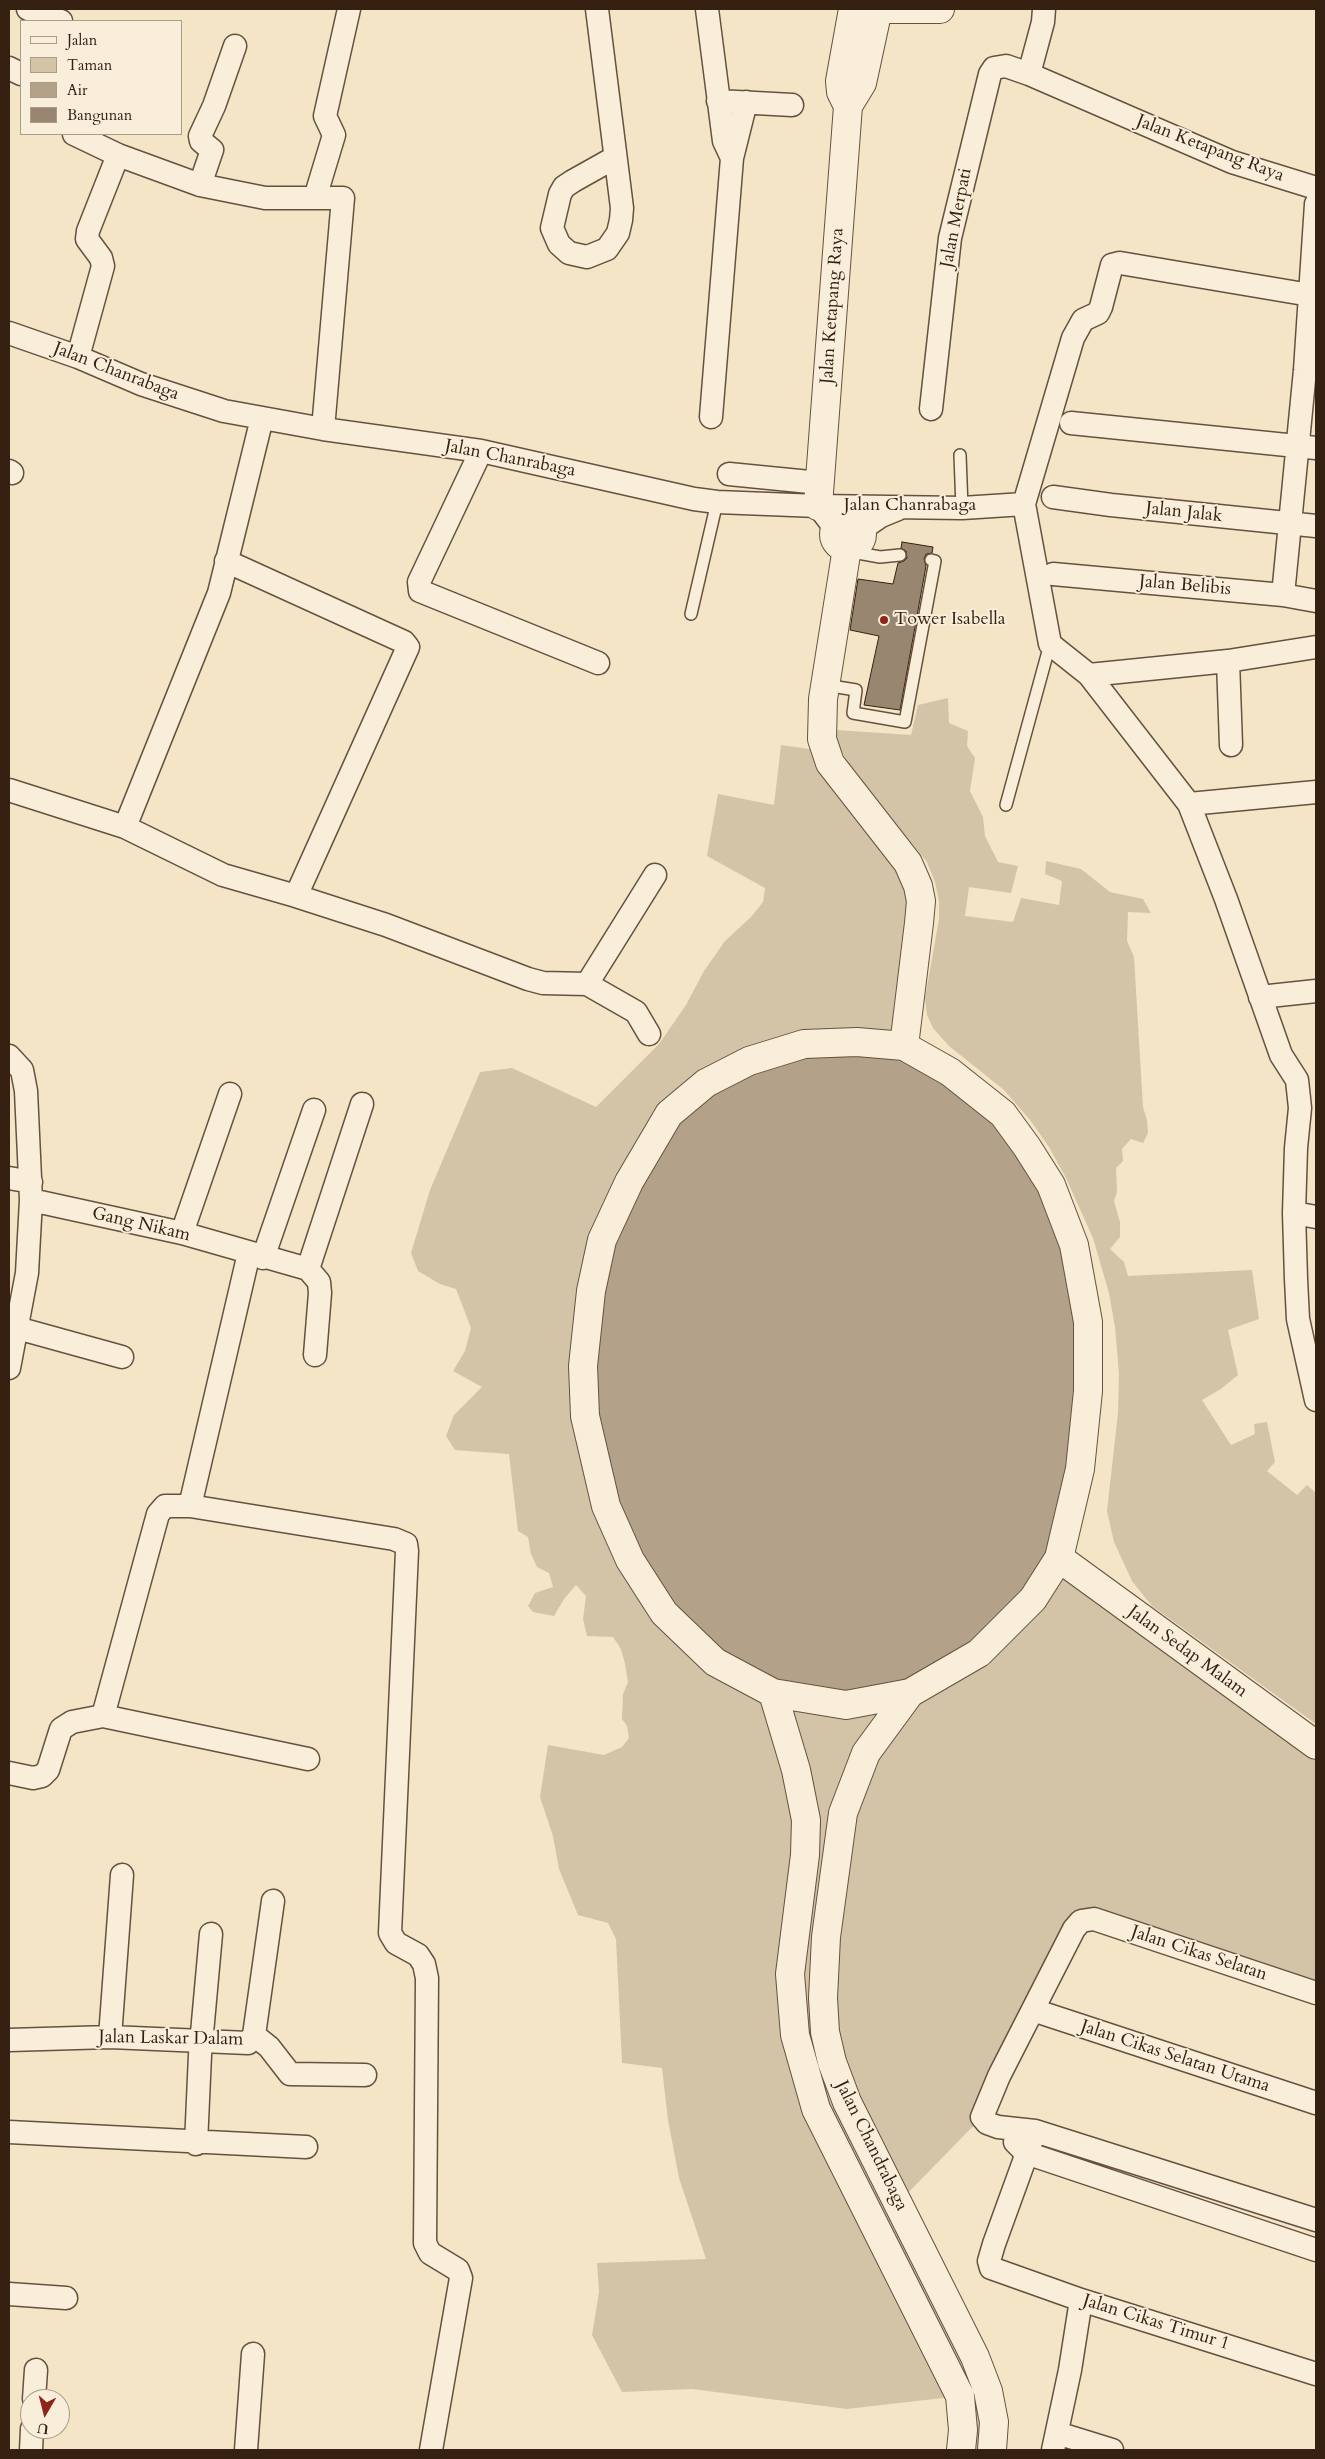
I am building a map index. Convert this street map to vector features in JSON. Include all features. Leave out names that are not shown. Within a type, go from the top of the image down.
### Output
[{"type":"street","points":[[28,9],[52,17]]},
{"type":"street","points":[[315,198],[334,135],[326,116],[349,9]]},
{"type":"street","points":[[597,9],[614,158]]},
{"type":"street","points":[[707,9],[724,142],[732,158]]},
{"type":"street","name":"Jalan Ketapang Raya","points":[[819,495],[848,106],[862,83],[868,9],[940,9]]},
{"type":"street","points":[[1029,74],[1043,22],[1044,9]]},
{"type":"street","points":[[200,185],[212,150],[201,141],[200,136],[214,106],[234,46]]},
{"type":"street","name":"Jalan Merpati","points":[[931,409],[950,238],[990,74],[994,68],[1006,66],[1029,74]]},
{"type":"street","name":"Jalan Ketapang Raya","points":[[1029,74],[1215,155],[1255,170],[1316,188]]},
{"type":"street","points":[[718,101],[792,105]]},
{"type":"street","points":[[711,417],[732,158],[746,102]]},
{"type":"street","points":[[76,135],[118,155],[200,185],[265,198],[343,198],[323,429]]},
{"type":"street","points":[[78,356],[103,266],[101,258],[87,239],[88,231],[118,155]]},
{"type":"street","points":[[1283,594],[1289,524],[1306,447],[1311,371],[1316,204]]},
{"type":"street","points":[[1312,295],[1120,263],[1112,265],[1098,313],[1082,320],[1073,338],[1024,504],[1050,644],[1089,675],[1189,804],[1226,899],[1281,1055],[1307,1079],[1300,1108],[1296,1148],[1294,1213],[1298,1319],[1316,1400]]},
{"type":"street","name":"Jalan Chanrabaga","points":[[9,333],[78,356],[141,384],[224,410],[323,429],[481,451],[717,502],[819,495],[903,507],[962,508],[1024,504]]},
{"type":"street","points":[[125,826],[218,593],[262,418]]},
{"type":"street","points":[[1071,423],[1306,447]]},
{"type":"street","points":[[481,451],[419,582],[420,591],[598,663]]},
{"type":"street","points":[[730,474],[819,495],[848,539],[825,684],[822,740],[830,764],[908,863],[918,886],[921,901],[904,1046]]},
{"type":"street","name":"Jalan Jalak","points":[[1053,497],[1316,526]]},
{"type":"street","points":[[848,539],[881,516],[903,507]]},
{"type":"street","points":[[226,562],[404,642],[408,646],[296,896]]},
{"type":"street","name":"Jalan Belibis","points":[[1053,574],[1283,594],[1316,601]]},
{"type":"street","points":[[1089,675],[1228,661],[1316,647]]},
{"type":"street","points":[[1228,661],[1231,744]]},
{"type":"street","points":[[9,790],[125,826],[223,875],[386,925],[535,982],[587,984],[636,1012],[649,1034]]},
{"type":"street","points":[[1189,804],[1316,792]]},
{"type":"street","points":[[587,984],[655,875]]},
{"type":"street","points":[[1260,997],[1316,991]]},
{"type":"street","points":[[857,1042],[904,1046],[950,1072],[1003,1114],[1051,1185],[1074,1245],[1088,1322],[1088,1391],[1080,1469],[1059,1558],[1032,1598],[979,1653],[910,1693],[846,1705],[772,1693],[715,1662],[664,1613],[630,1560],[606,1506],[586,1416],[583,1366],[591,1291],[602,1240],[629,1182],[669,1114],[706,1083],[749,1061],[804,1044],[857,1042]]},
{"type":"street","points":[[9,1056],[22,1070],[31,1191],[18,1270],[17,1328],[9,1368]]},
{"type":"street","points":[[182,1234],[230,1094]]},
{"type":"street","points":[[315,1355],[320,1293],[319,1282],[308,1269],[362,1104]]},
{"type":"street","points":[[190,1506],[256,1255],[314,1110]]},
{"type":"street","name":"Gang Nikam","points":[[9,1178],[31,1191],[308,1269]]},
{"type":"street","points":[[1294,1213],[1316,1217]]},
{"type":"street","points":[[17,1328],[122,1357]]},
{"type":"street","points":[[103,1716],[158,1514],[169,1505],[190,1506],[394,1539],[404,1542],[407,1546],[390,1933],[396,1943],[418,1955],[424,1964],[427,1978],[425,2243],[432,2255],[458,2270],[461,2282],[431,2450]]},
{"type":"street","name":"Jalan Sedap Malam","points":[[1059,1558],[1316,1745]]},
{"type":"street","name":"Jalan Chandrabaga","points":[[772,1693],[804,1799],[806,1820],[805,1855],[790,1974],[795,2035],[816,2109],[960,2396],[963,2430],[961,2450]]},
{"type":"street","name":"Jalan Chandrabaga","points":[[910,1693],[866,1753],[843,1813],[826,1937],[822,1998],[832,2062],[846,2102],[872,2155],[899,2202],[975,2357],[988,2391],[994,2422],[992,2450]]},
{"type":"street","points":[[9,1773],[33,1778],[42,1776],[48,1770],[62,1729],[72,1722],[103,1716],[308,1759]]},
{"type":"street","points":[[110,2037],[122,1875]]},
{"type":"street","name":"Jalan Laskar Dalam","points":[[9,2040],[110,2037],[202,2043],[245,2044],[251,2041],[254,2036],[273,1901]]},
{"type":"street","name":"Jalan Cikas Selatan","points":[[1033,2010],[1074,1929],[1081,1921],[1094,1919],[1316,1993]]},
{"type":"street","points":[[196,2144],[211,1934]]},
{"type":"street","points":[[1033,2010],[998,2076],[983,2114],[983,2120],[998,2127],[1026,2153],[1316,2250]]},
{"type":"street","name":"Jalan Cikas Selatan Utama","points":[[1033,2010],[1316,2103]]},
{"type":"street","points":[[254,2036],[269,2046],[290,2074],[365,2075]]},
{"type":"street","points":[[998,2127],[1035,2131],[1316,2220]]},
{"type":"street","points":[[1026,2153],[1035,2131]]},
{"type":"street","points":[[9,2132],[196,2144],[306,2147]]},
{"type":"street","name":"Jalan Cikas Timur 1","points":[[1026,2153],[990,2258],[989,2266],[996,2271],[1081,2300],[1316,2374]]},
{"type":"street","points":[[9,2294],[66,2298]]},
{"type":"street","points":[[1081,2300],[1070,2370],[1055,2442],[1112,2450]]},
{"type":"street","points":[[246,2450],[253,2354]]},
{"type":"street","points":[[35,2389],[36,2370]]},
{"type":"lane","points":[[960,455],[962,508]]},
{"type":"lane","points":[[692,614],[717,502]]},
{"type":"lane","points":[[848,539],[880,556],[900,555]]},
{"type":"lane","points":[[825,684],[856,690],[853,713],[905,722],[935,561],[931,560]]},
{"type":"lane","points":[[1006,805],[1050,644]]},
{"type":"green space","points":[[948,698],[949,723],[968,731],[967,746],[975,758],[970,791],[983,817],[985,836],[998,862],[1018,866],[1011,893],[969,887],[965,916],[1013,922],[1021,898],[1059,905],[1062,881],[1045,874],[1046,861],[1081,869],[1110,892],[1143,899],[1151,913],[1128,912],[1127,941],[1134,957],[1143,1107],[1148,1133],[1143,1143],[1131,1139],[1122,1149],[1123,1161],[1116,1168],[1117,1192],[1114,1201],[1120,1222],[1120,1237],[1110,1249],[1124,1262],[1128,1276],[1252,1270],[1259,1319],[1228,1330],[1238,1375],[1221,1389],[1202,1400],[1231,1445],[1255,1434],[1254,1424],[1267,1422],[1275,1462],[1267,1471],[1297,1495],[1307,1485],[1316,1493],[1316,1724],[1152,1606],[1132,1581],[1114,1542],[1107,1511],[1118,1413],[1119,1374],[1115,1327],[1109,1293],[1093,1238],[1066,1178],[1049,1147],[1030,1120],[1004,1090],[949,1046],[933,1028],[927,1015],[925,998],[939,919],[939,901],[935,882],[927,862],[852,769],[836,742],[836,730],[911,735],[918,705]]},
{"type":"green space","points":[[781,745],[824,751],[908,863],[904,1046],[1059,1558],[1316,1745],[1316,1993],[1081,1921],[983,2116],[899,2202],[975,2357],[992,2450],[961,2450],[960,2396],[847,2409],[692,2389],[622,2392],[592,2335],[599,2292],[597,2263],[706,2259],[679,2178],[668,2120],[662,2068],[622,2063],[616,1939],[608,1923],[578,1915],[559,1869],[553,1836],[540,1797],[548,1745],[604,1755],[622,1747],[629,1738],[627,1726],[622,1719],[623,1694],[628,1682],[625,1664],[621,1649],[613,1637],[587,1636],[583,1619],[586,1596],[576,1585],[564,1599],[554,1616],[533,1612],[528,1606],[535,1593],[553,1587],[549,1573],[537,1567],[531,1554],[528,1537],[518,1531],[509,1454],[455,1450],[446,1436],[454,1415],[482,1387],[453,1371],[465,1351],[471,1328],[456,1289],[440,1284],[418,1271],[411,1253],[430,1190],[480,1072],[512,1068],[596,1107],[659,1044],[686,1005],[704,971],[725,941],[751,917],[763,902],[765,888],[707,856],[718,794],[774,805]]},
{"type":"water","points":[[904,1046],[1020,1137],[1088,1322],[1059,1558],[979,1653],[846,1705],[715,1662],[630,1560],[583,1366],[629,1182],[706,1083],[749,1061]]},
{"type":"building","name":"Tower Isabella","points":[[902,542],[933,547],[932,553],[926,554],[924,559],[926,566],[900,710],[864,705],[879,636],[850,630],[858,579],[893,584],[898,563],[907,558],[906,551],[901,548]]},
{"type":"place","name":"Tower Isabella","points":[[884,620]]}]
